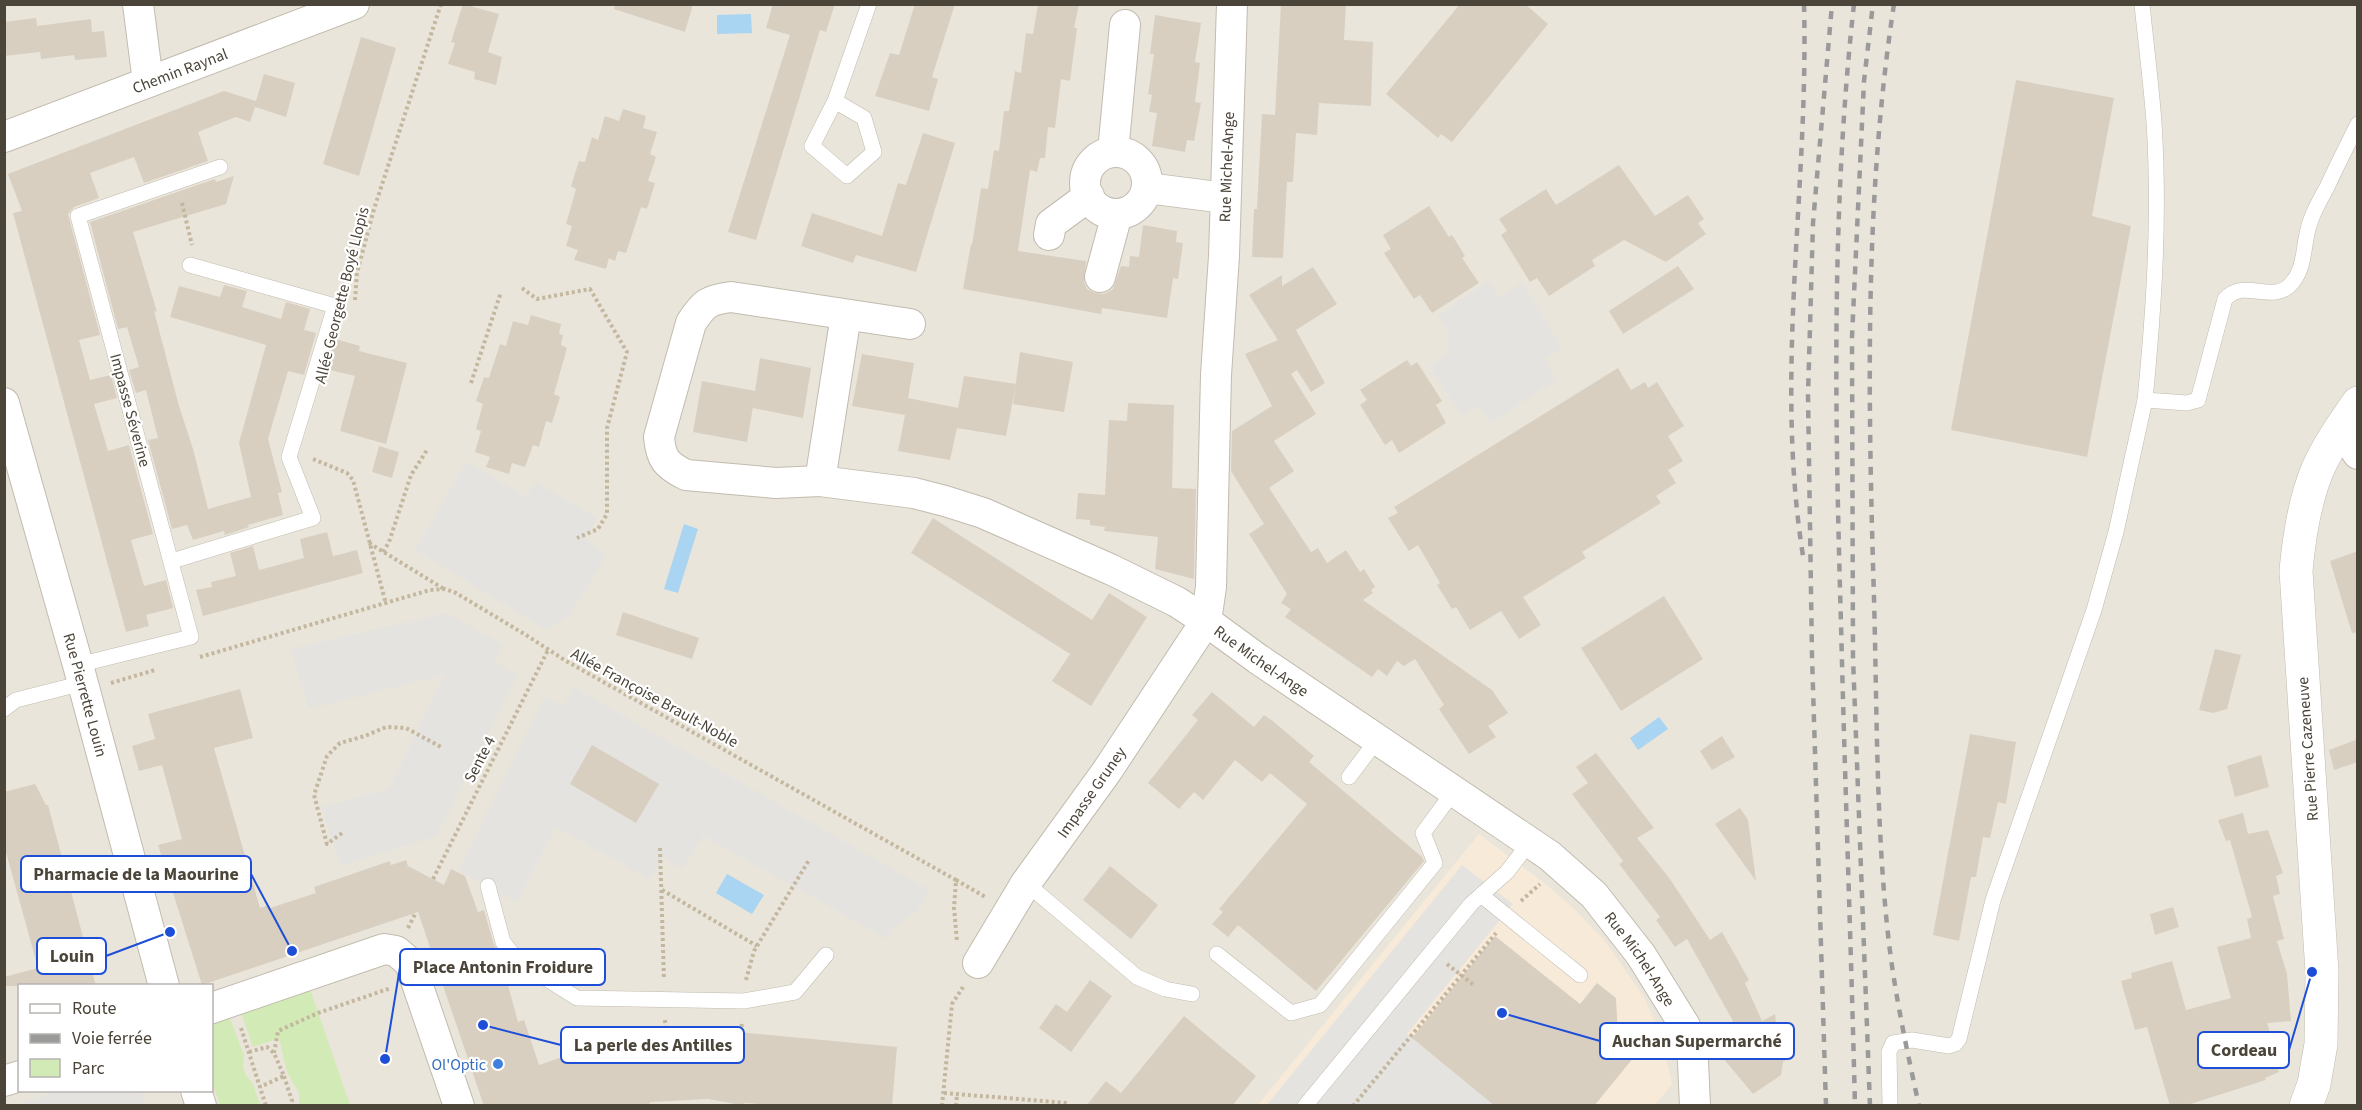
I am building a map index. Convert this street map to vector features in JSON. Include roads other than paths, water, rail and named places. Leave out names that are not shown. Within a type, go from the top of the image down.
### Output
[{"type":"street","points":[[138,4],[148,82]]},
{"type":"street","name":"Chemin Raynal","points":[[4,137],[354,4]]},
{"type":"street","name":"Rue Michel-Ange","points":[[1232,4],[1216,375],[1211,587],[1206,621],[1258,659],[1530,842],[1594,895],[1641,955],[1685,1026],[1693,1062],[1695,1106]]},
{"type":"street","points":[[1113,152],[1125,25]]},
{"type":"street","points":[[1124,152],[1143,166],[1147,177],[1147,188],[1140,203],[1133,209],[1117,214],[1100,209],[1089,196],[1086,177],[1089,168],[1103,154],[1124,152]]},
{"type":"street","points":[[1147,188],[1225,198]]},
{"type":"street","points":[[1049,235],[1051,224],[1089,196]]},
{"type":"street","points":[[1100,277],[1117,214]]},
{"type":"street","points":[[910,324],[730,297],[711,300],[692,322],[659,437],[661,456],[673,469],[686,476],[776,483],[820,481],[914,493],[983,513],[1112,570],[1177,602],[1206,621]]},
{"type":"street","points":[[820,481],[846,315]]},
{"type":"street","name":"Rue Pierrette Louin","points":[[4,404],[87,678],[164,984]]},
{"type":"street","name":"Rue Pierre Cazeneuve","points":[[2307,1106],[2314,1084],[2321,1044],[2322,972],[2296,570],[2305,509],[2317,471],[2347,444],[2358,404]]},
{"type":"street","name":"Impasse Gruney","points":[[978,963],[1026,883],[1107,771],[1206,621]]},
{"type":"street","points":[[222,1005],[384,949],[396,951],[411,963],[459,1106]]},
{"type":"lane","points":[[835,101],[864,118],[874,152],[847,176],[812,146],[835,101],[869,4]]},
{"type":"lane","points":[[1890,1106],[1889,1052],[1893,1043],[1912,1040],[1949,1046],[1955,1044],[1959,1039],[1993,900],[2094,610],[2116,532],[2145,400],[2155,306],[2157,243],[2154,123],[2142,4]]},
{"type":"lane","points":[[2145,400],[2187,403],[2198,400],[2225,299],[2236,290],[2244,289],[2273,294],[2289,286],[2295,279],[2301,268],[2310,222],[2358,124]]},
{"type":"lane","name":"Impasse Séverine","points":[[87,678],[191,637],[78,216],[219,166]]},
{"type":"lane","points":[[172,561],[312,518],[290,457],[334,306],[190,265]]},
{"type":"lane","points":[[4,709],[16,700],[87,678]]},
{"type":"lane","points":[[1349,777],[1377,740]]},
{"type":"lane","points":[[1217,954],[1291,1013],[1320,1005],[1435,863],[1423,833],[1454,791]]},
{"type":"lane","points":[[1305,1106],[1471,904],[1507,872],[1530,842]]},
{"type":"lane","points":[[1026,883],[1137,977],[1165,989],[1192,994]]},
{"type":"lane","points":[[488,886],[503,942],[518,961],[578,998],[744,1001],[795,992],[826,955]]},
{"type":"lane","points":[[1481,895],[1580,975]]},
{"type":"water","points":[[751,14],[752,33],[717,34],[717,15]]},
{"type":"water","points":[[684,524],[698,529],[678,593],[664,589]]},
{"type":"water","points":[[1659,717],[1668,729],[1638,750],[1630,738]]},
{"type":"water","points":[[727,874],[764,895],[752,914],[716,893]]},
{"type":"railway","points":[[1804,4],[1802,144],[1792,353],[1795,493],[1804,562]]},
{"type":"railway","points":[[1826,1106],[1812,656],[1808,395],[1813,223],[1832,4]]},
{"type":"railway","points":[[1854,4],[1841,159],[1836,392],[1855,1106]]},
{"type":"railway","points":[[1870,1106],[1853,658],[1852,337],[1864,81],[1873,4]]},
{"type":"railway","points":[[1894,4],[1877,152],[1871,300],[1870,449],[1877,762],[1883,884],[1890,948],[1896,993],[1919,1106]]},
{"type":"place","name":"Louin","points":[[170,932]]},
{"type":"place","name":"Pharmacie de la Maourine","points":[[292,951]]},
{"type":"place","name":"Cordeau","points":[[2312,972]]},
{"type":"place","name":"Auchan Supermarché","points":[[1502,1013]]},
{"type":"place","name":"La perle des Antilles","points":[[483,1025]]},
{"type":"place","name":"Place Antonin Froidure","points":[[385,1059]]},
{"type":"place","name":"Ol'Optic","points":[[498,1064]]}]
